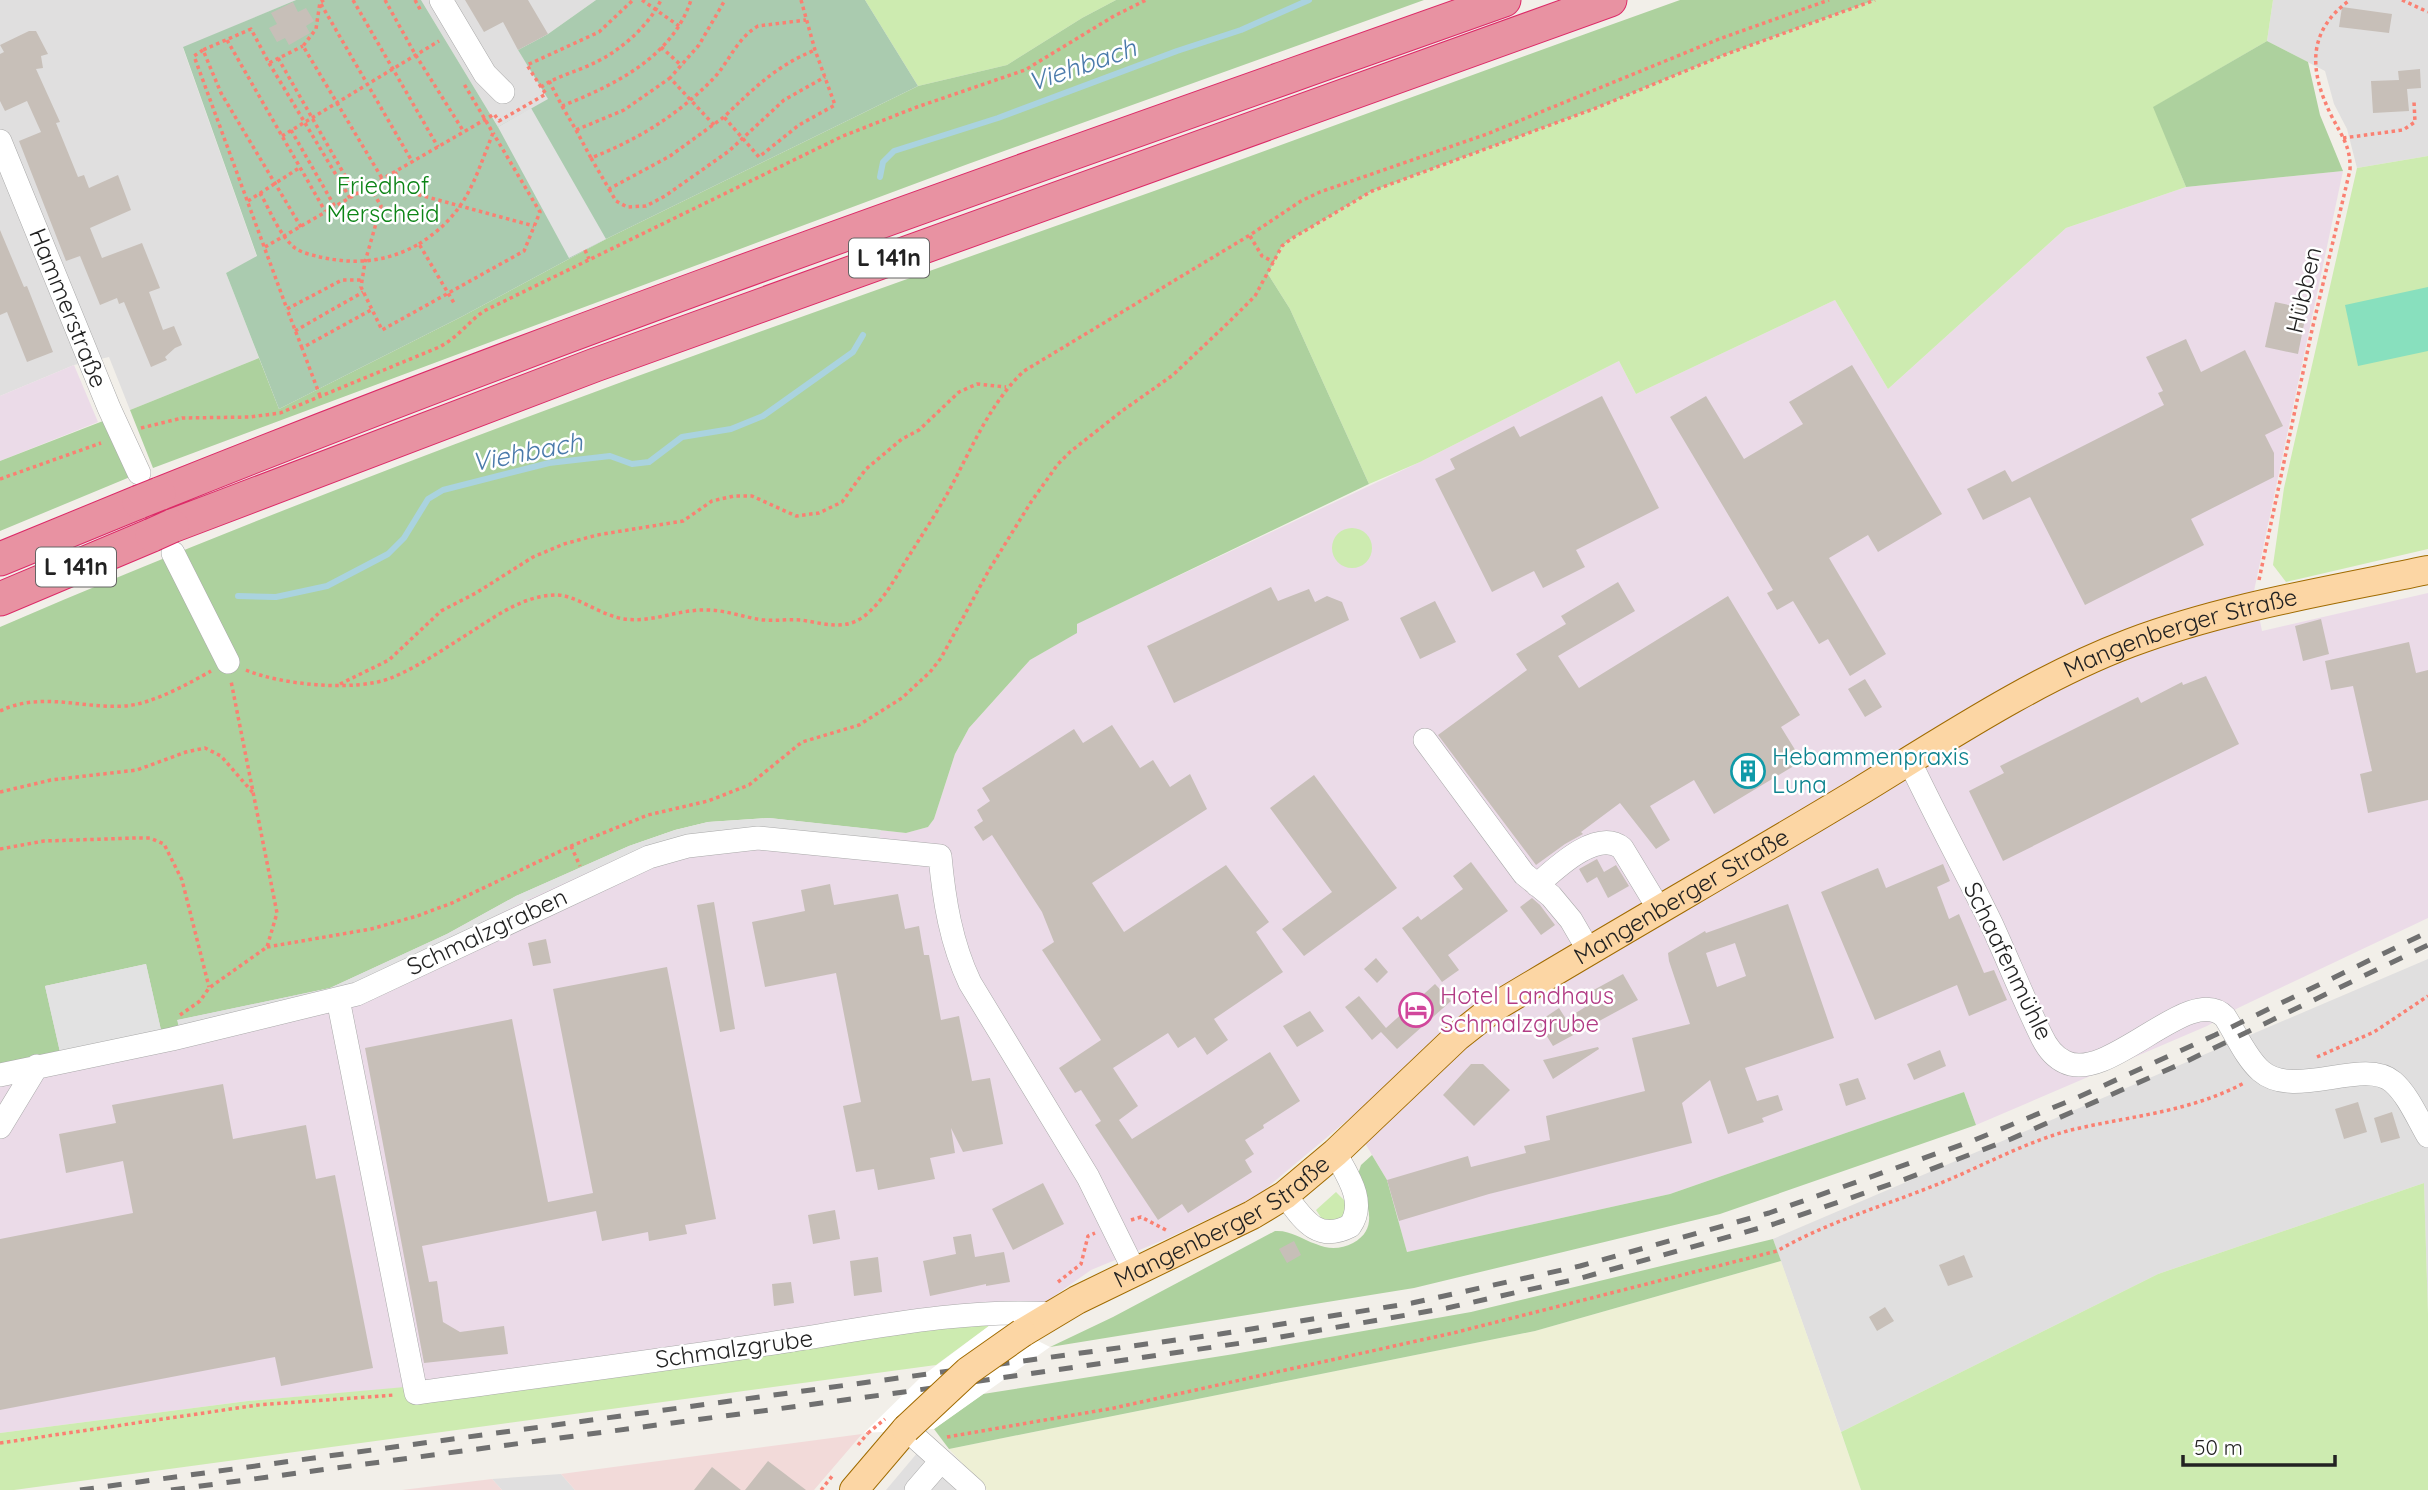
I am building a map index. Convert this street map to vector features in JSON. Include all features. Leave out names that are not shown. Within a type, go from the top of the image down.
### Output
[{"type":"highway","name":"L 141n","points":[[0,559],[146,490],[1504,0]]},
{"type":"highway","name":"L 141n","points":[[0,599],[165,538],[595,365],[1610,0]]},
{"type":"main road","name":"Mangenberger Straße","points":[[854,1490],[913,1435],[968,1371],[1022,1333],[1053,1314],[1252,1215],[1285,1195],[1335,1153],[1457,1037],[1495,1007],[1909,760],[2020,697],[2092,660],[2142,639],[2260,604],[2428,570]]},
{"type":"street","points":[[441,0],[485,74],[503,92]]},
{"type":"street","name":"Hammerstraße","points":[[0,141],[146,490]]},
{"type":"street","points":[[165,538],[228,662]]},
{"type":"street","points":[[1425,740],[1524,874],[1551,896],[1571,920],[1589,951]]},
{"type":"street","name":"Schaafenmühle","points":[[1909,760],[2011,965],[2041,1036],[2056,1056],[2073,1065],[2094,1062],[2191,1012],[2210,1009],[2225,1017],[2260,1071]]},
{"type":"street","name":"Schmalzgraben","points":[[0,1075],[172,1039],[357,995],[649,856],[688,846],[758,838],[940,856],[953,938],[970,983],[1088,1177],[1135,1272]]},
{"type":"street","points":[[1537,885],[1558,866],[1584,849],[1599,843],[1613,843],[1622,848],[1659,909]]},
{"type":"street","points":[[338,999],[416,1393]]},
{"type":"street","points":[[0,1127],[37,1066]]},
{"type":"street","points":[[2260,1071],[2277,1079],[2296,1081],[2371,1074],[2385,1077],[2394,1082],[2400,1090],[2428,1136]]},
{"type":"street","points":[[1285,1195],[1308,1224],[1320,1231],[1332,1232],[1350,1226],[1358,1212],[1356,1194],[1335,1153]]},
{"type":"street","name":"Schmalzgrube","points":[[416,1393],[905,1322],[993,1313],[1053,1314]]},
{"type":"street","points":[[913,1435],[974,1490]]},
{"type":"street","points":[[916,1490],[941,1461]]},
{"type":"path","points":[[353,0],[438,148]]},
{"type":"path","points":[[385,0],[464,132]]},
{"type":"path","points":[[265,247],[494,114],[499,121],[546,94],[527,65],[599,32],[633,0]]},
{"type":"path","points":[[642,0],[679,26]]},
{"type":"path","points":[[541,87],[609,54],[630,38],[656,10],[661,0]]},
{"type":"path","points":[[562,106],[619,81],[639,68],[679,26],[691,0]]},
{"type":"path","points":[[576,130],[630,107],[670,78],[699,45],[725,0]]},
{"type":"path","points":[[724,117],[759,157],[799,125],[835,105],[801,0]]},
{"type":"path","points":[[0,479],[121,435],[182,418],[250,417],[280,413],[451,342],[484,311],[589,259],[865,127],[1024,70],[1146,0]]},
{"type":"path","points":[[228,662],[260,676],[334,686],[391,678],[435,655],[510,607],[553,594],[574,598],[603,614],[628,619],[651,619],[695,610],[711,610],[766,620],[800,620],[846,625],[860,619],[883,598],[945,497],[993,406],[1007,387],[1024,371],[1250,235],[1301,201],[1320,192],[1488,134],[1719,39],[1829,0]]},
{"type":"path","points":[[172,1039],[170,1028],[184,1011],[201,1001],[209,988],[267,947],[371,929],[452,903],[571,846],[648,815],[708,801],[749,785],[802,742],[859,725],[902,698],[941,658],[989,570],[1058,464],[1122,411],[1173,375],[1255,296],[1282,246],[1291,239],[1372,191],[1596,108],[1724,55],[1875,0]]},
{"type":"path","name":"Hübben","points":[[2260,604],[2258,588],[2312,330],[2350,170],[2350,151],[2320,87],[2317,44],[2326,20],[2350,0]]},
{"type":"path","points":[[2402,0],[2428,12]]},
{"type":"path","points":[[270,63],[303,46],[316,29],[322,1]]},
{"type":"path","points":[[322,1],[413,163]]},
{"type":"path","points":[[591,158],[640,136],[690,101],[715,77],[742,37],[751,30],[758,26],[806,20]]},
{"type":"path","points":[[320,396],[194,56],[251,29],[303,122],[350,198]]},
{"type":"path","points":[[227,40],[326,212]]},
{"type":"path","points":[[281,136],[439,41]]},
{"type":"path","points":[[303,46],[383,180]]},
{"type":"path","points":[[661,47],[682,66]]},
{"type":"path","points":[[203,50],[221,93],[301,227]]},
{"type":"path","points":[[608,189],[670,156],[724,117],[766,77],[791,60],[815,50]]},
{"type":"path","points":[[278,58],[356,195]]},
{"type":"path","points":[[549,82],[608,189],[616,201],[627,207],[646,206],[665,196],[712,163],[784,100],[825,77]]},
{"type":"path","points":[[670,78],[714,125]]},
{"type":"path","points":[[2343,138],[2403,130],[2414,122],[2414,102]]},
{"type":"path","points":[[370,187],[381,206],[365,262],[363,292],[382,330],[524,251],[540,212],[484,120]]},
{"type":"path","points":[[291,130],[335,207]]},
{"type":"path","points":[[260,193],[284,236],[294,247],[307,254],[365,262],[390,258],[419,244],[441,229],[463,205],[493,133]]},
{"type":"path","points":[[248,201],[300,167]]},
{"type":"path","points":[[395,172],[405,191],[534,226]]},
{"type":"path","points":[[1250,235],[1262,256],[1274,262]]},
{"type":"path","points":[[419,244],[454,303]]},
{"type":"path","points":[[584,250],[589,259]]},
{"type":"path","points":[[287,309],[342,280],[362,280]]},
{"type":"path","points":[[295,331],[363,292]]},
{"type":"path","points":[[302,348],[371,310]]},
{"type":"path","points":[[334,686],[388,660],[441,611],[476,593],[533,557],[564,544],[597,535],[683,521],[712,501],[734,496],[752,496],[796,516],[819,513],[842,502],[866,469],[902,439],[919,430],[959,392],[976,384],[1007,387]]},
{"type":"path","points":[[228,662],[277,914],[267,947]]},
{"type":"path","points":[[0,711],[27,702],[126,706],[186,685],[228,662]]},
{"type":"path","points":[[0,792],[51,780],[137,770],[205,748],[221,756],[256,796]]},
{"type":"path","points":[[0,849],[44,841],[136,838],[150,838],[164,844],[183,880],[209,988]]},
{"type":"path","points":[[2312,1059],[2374,1032],[2428,996]]},
{"type":"path","points":[[913,1435],[1114,1408],[1453,1334],[1777,1251],[1800,1238],[1893,1199],[1946,1181],[2070,1130],[2203,1101],[2245,1083],[2260,1071]]},
{"type":"path","points":[[0,1443],[223,1410],[416,1393]]},
{"type":"shaded area","points":[[0,0],[296,0],[183,48],[257,257],[226,273],[259,358],[130,410],[109,357],[74,365],[0,396]]},
{"type":"shaded area","points":[[421,0],[596,0],[548,34],[518,50],[549,99],[498,127]]},
{"type":"shaded area","points":[[2273,0],[2428,0],[2428,156],[2357,168],[2347,129],[2334,104],[2325,71],[2267,41]]},
{"type":"shaded area","points":[[531,108],[606,239],[569,258],[498,127]]},
{"type":"shaded area","points":[[2343,171],[2254,591],[2262,631],[2428,593],[2428,918],[2238,1008],[2207,1026],[1976,1125],[1964,1092],[1670,1194],[1407,1252],[1387,1180],[1350,1118],[1257,1196],[1166,1239],[1091,1270],[1040,1306],[816,1325],[424,1386],[248,1401],[0,1433],[0,1067],[45,986],[146,964],[330,988],[447,934],[516,896],[629,846],[769,818],[906,833],[928,827],[934,819],[955,754],[969,728],[1030,660],[1076,633],[1076,624],[1420,462],[1619,361],[1636,394],[1835,300],[1888,389],[2066,228],[2186,187]]},
{"type":"shaded area","points":[[74,365],[98,422],[0,461],[0,396]]},
{"type":"shaded area","points":[[769,818],[881,830],[879,841],[678,838],[617,859],[527,900],[353,988],[179,1027],[177,1020],[330,988],[447,934],[516,896],[629,846],[708,822]]},
{"type":"shaded area","points":[[2428,959],[2428,1314],[2424,1183],[2158,1274],[1841,1432],[1773,1239]]},
{"type":"shaded area","points":[[146,964],[161,1030],[60,1052],[45,986]]},
{"type":"shaded area","points":[[862,1434],[814,1490],[575,1490],[561,1474]]},
{"type":"shaded area","points":[[918,1452],[961,1490],[886,1490]]},
{"type":"shaded area","points":[[561,1474],[575,1490],[502,1490],[492,1479]]},
{"type":"shaded area","points":[[492,1479],[502,1490],[402,1490]]},
{"type":"green space","name":"Friedhof Merscheid","points":[[296,0],[421,0],[498,127],[548,99],[518,50],[548,34],[596,0],[865,0],[918,86],[606,239],[461,317],[279,409],[226,273],[257,256],[183,47]]},
{"type":"green space","points":[[865,0],[1116,0],[1007,65],[918,86]]},
{"type":"green space","points":[[1116,0],[1424,0],[968,164],[153,468],[130,410],[259,358],[279,409],[461,317],[606,239],[918,86],[1007,65]]},
{"type":"green space","points":[[1680,0],[1875,0],[1724,55],[1596,108],[1372,191],[1282,246],[1268,274],[1290,309],[1369,484],[1077,624],[1077,633],[1030,660],[969,728],[955,754],[934,819],[928,827],[906,833],[769,818],[708,822],[675,830],[629,846],[516,896],[447,934],[330,988],[178,1020],[179,1027],[161,1030],[146,964],[45,986],[60,1052],[0,1067],[0,627],[256,521],[515,422]]},
{"type":"green space","points":[[1875,0],[2273,0],[2267,41],[2154,107],[2186,187],[2066,228],[1888,389],[1835,300],[1636,394],[1619,361],[1420,462],[1369,484],[1290,309],[1268,274],[1282,246],[1372,191],[1596,108],[1724,55]]},
{"type":"green space","points":[[2267,41],[2308,62],[2320,115],[2343,171],[2186,187],[2153,107]]},
{"type":"green space","points":[[2428,156],[2428,549],[2286,582],[2273,565],[2284,488],[2357,168]]},
{"type":"green space","points":[[2428,287],[2428,351],[2358,366],[2345,305]]},
{"type":"green space","points":[[103,421],[130,477],[0,531],[0,461]]},
{"type":"green space","points":[[1352,528],[1366,534],[1372,548],[1366,562],[1352,568],[1338,562],[1332,548],[1338,534]]},
{"type":"green space","points":[[1964,1092],[1976,1125],[1720,1214],[1414,1288],[1050,1347],[1113,1317],[1275,1231],[1291,1233],[1330,1248],[1353,1243],[1367,1229],[1369,1220],[1367,1202],[1358,1174],[1361,1165],[1372,1155],[1387,1180],[1407,1252],[1670,1194]]},
{"type":"green space","points":[[2424,1183],[2428,1314],[2428,1490],[1861,1490],[1841,1432],[2158,1274]]},
{"type":"green space","points":[[1336,1192],[1346,1202],[1344,1217],[1336,1222],[1322,1219],[1316,1210]]},
{"type":"green space","points":[[1773,1239],[1781,1261],[1535,1331],[949,1449],[934,1429],[983,1394],[1234,1354],[1471,1312]]},
{"type":"green space","points":[[1781,1261],[1861,1490],[987,1490],[949,1449],[1535,1331]]},
{"type":"green space","points":[[997,1320],[936,1365],[0,1490],[0,1433],[248,1401],[405,1387]]},
{"type":"pier","points":[[997,1320],[1050,1347],[934,1429],[864,1433],[922,1376]]},
{"type":"building","points":[[465,0],[528,0],[548,34],[518,50],[503,22],[484,32]]},
{"type":"building","points":[[293,2],[298,12],[306,8],[314,21],[306,26],[310,33],[289,45],[285,38],[277,42],[269,28],[277,24],[271,13]]},
{"type":"building","points":[[2342,7],[2392,14],[2389,33],[2339,27]]},
{"type":"building","points":[[29,31],[36,31],[48,54],[41,56],[43,68],[36,69],[60,122],[56,123],[78,177],[84,175],[89,188],[118,175],[131,210],[90,228],[102,258],[142,243],[160,288],[149,292],[163,330],[174,326],[182,345],[165,357],[167,360],[151,367],[124,302],[119,304],[117,298],[100,305],[80,256],[66,261],[19,141],[41,132],[27,101],[5,111],[0,101],[0,54],[4,52],[0,45]]},
{"type":"building","points":[[2420,69],[2421,88],[2407,89],[2409,111],[2373,113],[2371,81],[2399,80],[2398,71]]},
{"type":"building","points":[[0,230],[24,287],[27,286],[53,352],[27,362],[7,312],[0,315]]},
{"type":"building","points":[[2275,302],[2307,309],[2298,354],[2265,347]]},
{"type":"building","points":[[2186,339],[2201,372],[2245,350],[2283,426],[2265,435],[2274,453],[2274,477],[2191,519],[2204,545],[2085,605],[2030,497],[1983,520],[1967,489],[2005,470],[2012,482],[2164,405],[2158,393],[2163,391],[2146,357]]},
{"type":"building","points":[[1852,365],[1942,514],[1878,552],[1868,535],[1829,558],[1886,654],[1850,676],[1828,639],[1819,644],[1793,601],[1777,610],[1767,593],[1773,590],[1670,417],[1706,396],[1744,459],[1803,424],[1789,402]]},
{"type":"building","points":[[1602,396],[1659,508],[1576,550],[1585,567],[1543,588],[1534,571],[1492,592],[1435,479],[1455,469],[1450,459],[1514,426],[1520,437]]},
{"type":"building","points":[[1618,582],[1635,611],[1558,656],[1579,688],[1728,596],[1800,715],[1781,727],[1802,761],[1714,814],[1694,780],[1650,806],[1670,840],[1656,849],[1620,803],[1581,832],[1583,834],[1536,865],[1438,735],[1527,670],[1516,654],[1566,624],[1561,616]]},
{"type":"building","points":[[1271,587],[1278,601],[1309,589],[1315,602],[1327,596],[1342,602],[1349,620],[1174,703],[1147,646]]},
{"type":"building","points":[[1435,601],[1456,642],[1420,659],[1400,618]]},
{"type":"building","points":[[2321,619],[2329,654],[2303,661],[2295,626]]},
{"type":"building","points":[[2409,642],[2416,673],[2428,670],[2428,800],[2368,813],[2360,774],[2372,771],[2353,686],[2331,690],[2325,661]]},
{"type":"building","points":[[2206,676],[2239,744],[2003,861],[1969,791],[2004,773],[2000,766],[2138,697],[2141,703],[2182,682],[2183,685]]},
{"type":"building","points":[[1865,679],[1882,707],[1865,717],[1848,689]]},
{"type":"building","points":[[1112,725],[1140,768],[1153,760],[1170,787],[1190,774],[1207,809],[1092,883],[1124,932],[1226,865],[1269,922],[1256,932],[1283,972],[1214,1019],[1228,1040],[1207,1055],[1195,1037],[1178,1048],[1168,1033],[1113,1068],[1138,1106],[1119,1120],[1132,1139],[1270,1052],[1300,1101],[1245,1140],[1254,1154],[1245,1160],[1252,1172],[1188,1213],[1182,1204],[1158,1220],[1095,1125],[1101,1121],[1081,1090],[1075,1093],[1059,1068],[1101,1040],[1042,950],[1054,942],[1042,912],[992,835],[983,841],[974,827],[983,821],[977,810],[990,801],[982,788],[1074,729],[1083,743]]},
{"type":"building","points":[[1314,775],[1397,888],[1304,956],[1282,929],[1332,892],[1270,808]]},
{"type":"building","points":[[1597,859],[1604,872],[1616,865],[1629,886],[1608,898],[1597,877],[1587,883],[1579,869]]},
{"type":"building","points":[[1471,862],[1508,911],[1448,955],[1459,970],[1442,982],[1402,928],[1418,916],[1421,920],[1463,889],[1453,876]]},
{"type":"building","points":[[1943,864],[1950,881],[1937,887],[1949,919],[1959,914],[1984,973],[1994,970],[2007,1000],[1969,1016],[1957,985],[1875,1020],[1821,892],[1878,868],[1886,888]]},
{"type":"building","points":[[830,884],[834,905],[898,894],[905,929],[919,926],[924,955],[929,955],[941,1020],[959,1016],[972,1081],[990,1078],[1003,1144],[963,1152],[951,1128],[955,1153],[930,1158],[935,1179],[878,1190],[874,1169],[856,1172],[843,1106],[861,1102],[836,973],[765,987],[752,922],[805,911],[801,890]]},
{"type":"building","points":[[1532,898],[1555,925],[1541,935],[1520,907]]},
{"type":"building","points":[[714,902],[735,1029],[720,1032],[697,905]]},
{"type":"building","points":[[1788,904],[1834,1038],[1745,1068],[1757,1101],[1778,1095],[1783,1110],[1762,1118],[1764,1122],[1728,1134],[1710,1080],[1682,1103],[1692,1143],[1489,1194],[1399,1221],[1387,1180],[1468,1156],[1471,1167],[1526,1153],[1524,1146],[1550,1140],[1546,1116],[1645,1091],[1632,1038],[1690,1024],[1668,953],[1705,931],[1706,933]],"holes":[[[1735,943],[1746,976],[1717,987],[1706,953]]]},
{"type":"building","points":[[546,939],[551,963],[533,966],[528,943]]},
{"type":"building","points":[[1376,958],[1388,972],[1377,983],[1364,969]]},
{"type":"building","points":[[667,967],[716,1219],[685,1225],[687,1234],[649,1241],[648,1232],[602,1241],[596,1211],[422,1246],[429,1282],[437,1281],[443,1322],[460,1332],[504,1326],[508,1354],[424,1363],[365,1048],[512,1019],[548,1202],[593,1193],[553,989]]},
{"type":"building","points":[[1623,974],[1638,1000],[1553,1046],[1538,1022],[1559,1008],[1566,1019],[1595,1001],[1590,992]]},
{"type":"building","points":[[1435,984],[1451,1001],[1397,1049],[1381,1032],[1372,1040],[1345,1007],[1359,996],[1386,1028]]},
{"type":"building","points":[[1310,1011],[1324,1031],[1297,1047],[1283,1026]]},
{"type":"building","points":[[1598,1047],[1599,1049],[1553,1079],[1543,1060]]},
{"type":"building","points":[[1940,1050],[1946,1066],[1914,1080],[1907,1064]]},
{"type":"building","points":[[1471,1064],[1483,1064],[1510,1090],[1474,1126],[1443,1095]]},
{"type":"building","points":[[1858,1078],[1866,1099],[1846,1106],[1839,1084]]},
{"type":"building","points":[[223,1084],[233,1139],[306,1125],[316,1179],[335,1175],[373,1368],[281,1386],[275,1357],[0,1410],[0,1239],[133,1213],[123,1161],[66,1173],[59,1134],[116,1123],[112,1105]]},
{"type":"building","points":[[2358,1102],[2367,1132],[2344,1139],[2335,1109]]},
{"type":"building","points":[[2392,1112],[2400,1138],[2381,1143],[2374,1118]]},
{"type":"building","points":[[1043,1183],[1064,1224],[1013,1250],[992,1209]]},
{"type":"building","points":[[835,1210],[840,1239],[813,1244],[808,1215]]},
{"type":"building","points":[[971,1234],[975,1257],[1004,1252],[1010,1282],[986,1284],[930,1296],[923,1261],[956,1254],[953,1237]]},
{"type":"building","points":[[1294,1241],[1301,1255],[1287,1263],[1279,1249]]},
{"type":"building","points":[[1964,1255],[1973,1277],[1948,1286],[1939,1265]]},
{"type":"building","points":[[878,1257],[882,1292],[854,1296],[850,1261]]},
{"type":"building","points":[[791,1282],[794,1303],[774,1306],[772,1284]]},
{"type":"building","points":[[1885,1307],[1894,1321],[1877,1331],[1869,1317]]},
{"type":"building","points":[[768,1461],[806,1490],[745,1490]]},
{"type":"building","points":[[712,1467],[741,1490],[694,1490]]},
{"type":"waterway","name":"Viehbach","points":[[880,177],[883,162],[894,151],[998,118],[1241,30],[1309,0]]},
{"type":"waterway","name":"Viehbach","points":[[238,596],[276,597],[327,586],[388,554],[404,538],[428,499],[443,490],[549,463],[610,456],[632,464],[649,462],[682,437],[731,429],[763,416],[853,352],[863,335]]},
{"type":"railway","points":[[80,1490],[1220,1334],[1412,1303],[1580,1266],[1769,1213],[1972,1141],[2074,1099],[2215,1035],[2428,932]]},
{"type":"railway","points":[[171,1490],[904,1392],[1269,1339],[1447,1308],[1581,1278],[1774,1224],[2011,1139],[2185,1062],[2428,945]]},
{"type":"place","name":"Hebammenpraxis Luna","points":[[1748,771]]},
{"type":"place","name":"Hotel Landhaus Schmalzgrube","points":[[1416,1010]]}]
